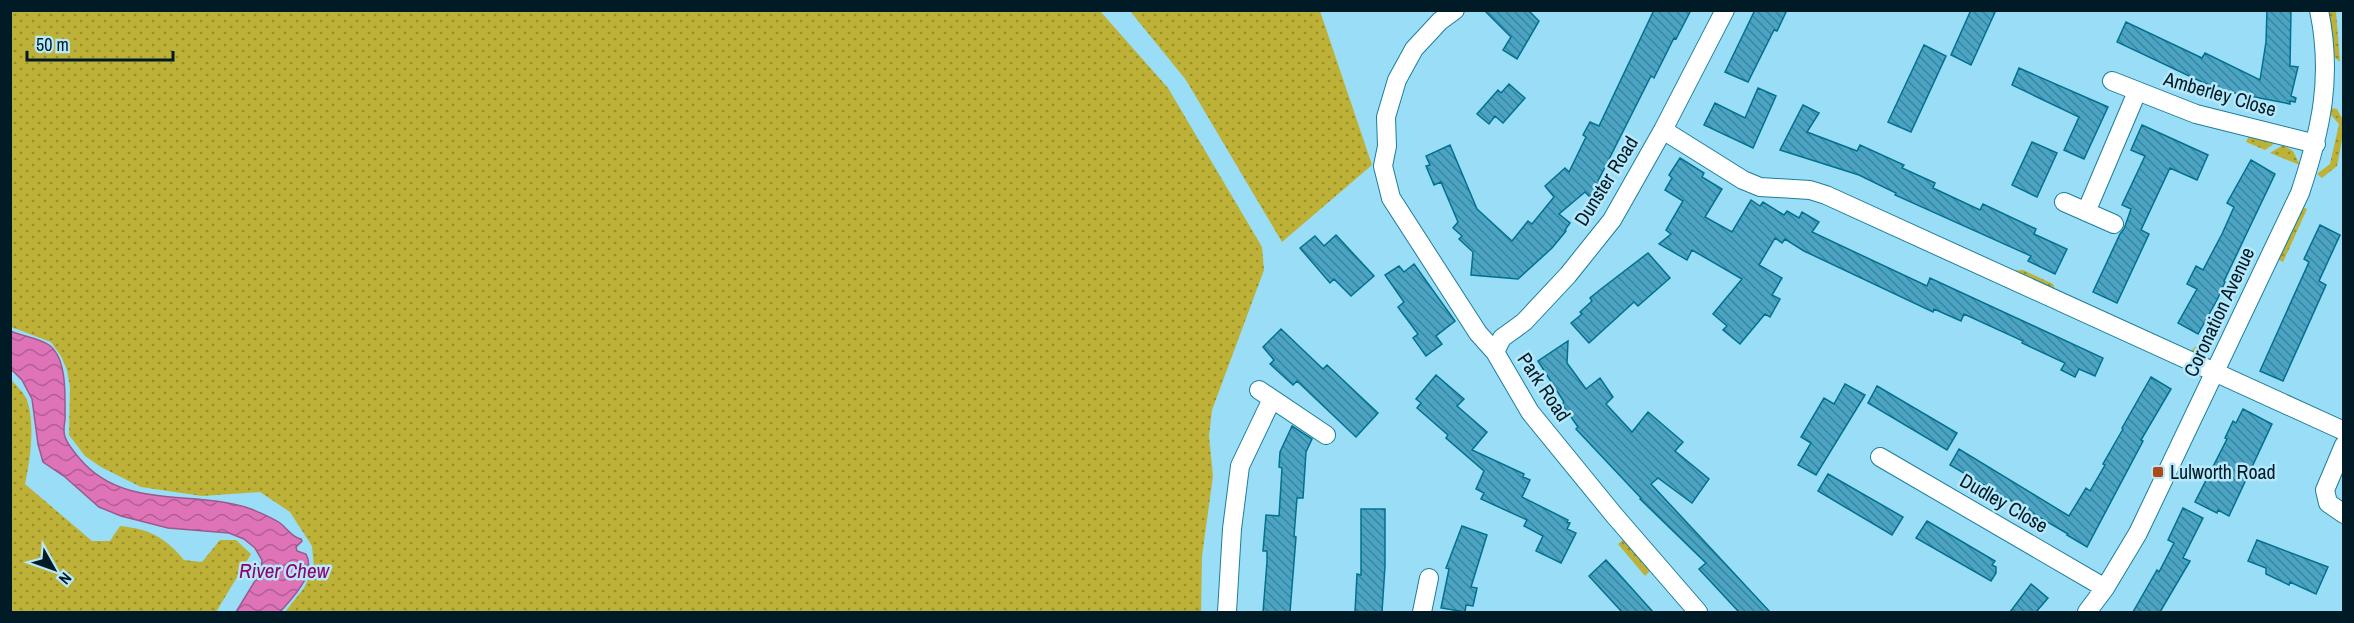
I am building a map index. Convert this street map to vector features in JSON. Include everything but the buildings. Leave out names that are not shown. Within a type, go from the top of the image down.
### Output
[{"type":"street","name":"Park Road","points":[[1455,10],[1440,21],[1414,49],[1397,80],[1386,117],[1387,146],[1383,166],[1391,198],[1478,333],[1495,352],[1530,412],[1614,515],[1698,612]]},
{"type":"street","name":"Dunster Road","points":[[1495,352],[1502,338],[1524,322],[1612,220],[1663,130],[1725,10]]},
{"type":"street","name":"Coronation Avenue","points":[[2087,612],[2105,588],[2138,533],[2300,193],[2316,144],[2326,88],[2319,10]]},
{"type":"street","name":"Amberley Close","points":[[2112,81],[2196,114],[2316,144]]},
{"type":"street","points":[[2086,212],[2137,92]]},
{"type":"street","points":[[1663,130],[1743,180],[1760,187],[1810,190],[1826,195],[2343,431]]},
{"type":"street","points":[[2064,202],[2114,224]]},
{"type":"street","points":[[1227,612],[1232,529],[1240,466],[1266,395],[1326,435]]},
{"type":"street","points":[[2343,445],[2325,490],[2328,503],[2343,514]]},
{"type":"street","name":"Dudley Close","points":[[1880,457],[2105,588]]},
{"type":"street","points":[[1422,612],[1430,578]]},
{"type":"shaded area","points":[[10,11],[1100,11],[1168,88],[1262,247],[1264,270],[1212,410],[1209,436],[1213,476],[1202,556],[1201,612],[285,612],[304,588],[314,568],[312,546],[290,512],[260,492],[202,496],[141,487],[101,467],[85,456],[69,435],[70,387],[67,370],[61,356],[51,342],[11,327]]},
{"type":"shaded area","points":[[1130,11],[1320,11],[1372,165],[1282,242],[1186,80]]},
{"type":"shaded area","points":[[2329,11],[2336,11],[2340,62],[2333,56]]},
{"type":"shaded area","points":[[2332,108],[2337,109],[2344,122],[2343,135],[2337,166],[2322,178],[2317,174],[2330,164],[2339,124],[2330,114]]},
{"type":"shaded area","points":[[2250,134],[2275,143],[2265,150],[2246,142]]},
{"type":"shaded area","points":[[2283,145],[2293,151],[2300,165],[2270,153]]},
{"type":"shaded area","points":[[2301,206],[2307,209],[2283,262],[2277,259]]},
{"type":"shaded area","points":[[2023,270],[2053,284],[2055,289],[2053,291],[2008,271]]},
{"type":"shaded area","points":[[2215,341],[2211,351],[2205,356],[2187,355],[2195,347]]},
{"type":"shaded area","points":[[11,379],[26,398],[31,418],[30,453],[25,484],[92,541],[110,541],[120,526],[140,529],[156,536],[170,545],[184,560],[202,562],[220,540],[236,540],[251,554],[216,612],[11,612]]},
{"type":"shaded area","points":[[1623,540],[1650,571],[1645,576],[1618,544]]},
{"type":"water","name":"River Chew","points":[[10,331],[49,345],[55,351],[64,377],[65,437],[80,459],[98,475],[117,486],[138,492],[229,503],[251,509],[277,521],[301,539],[302,541],[296,547],[297,551],[306,554],[309,562],[306,577],[280,612],[236,612],[261,571],[262,560],[255,548],[244,539],[229,533],[168,528],[121,516],[99,507],[65,477],[43,462],[38,444],[32,399],[22,380],[11,369]]},
{"type":"place","name":"Lulworth Road","points":[[2158,472]]}]
